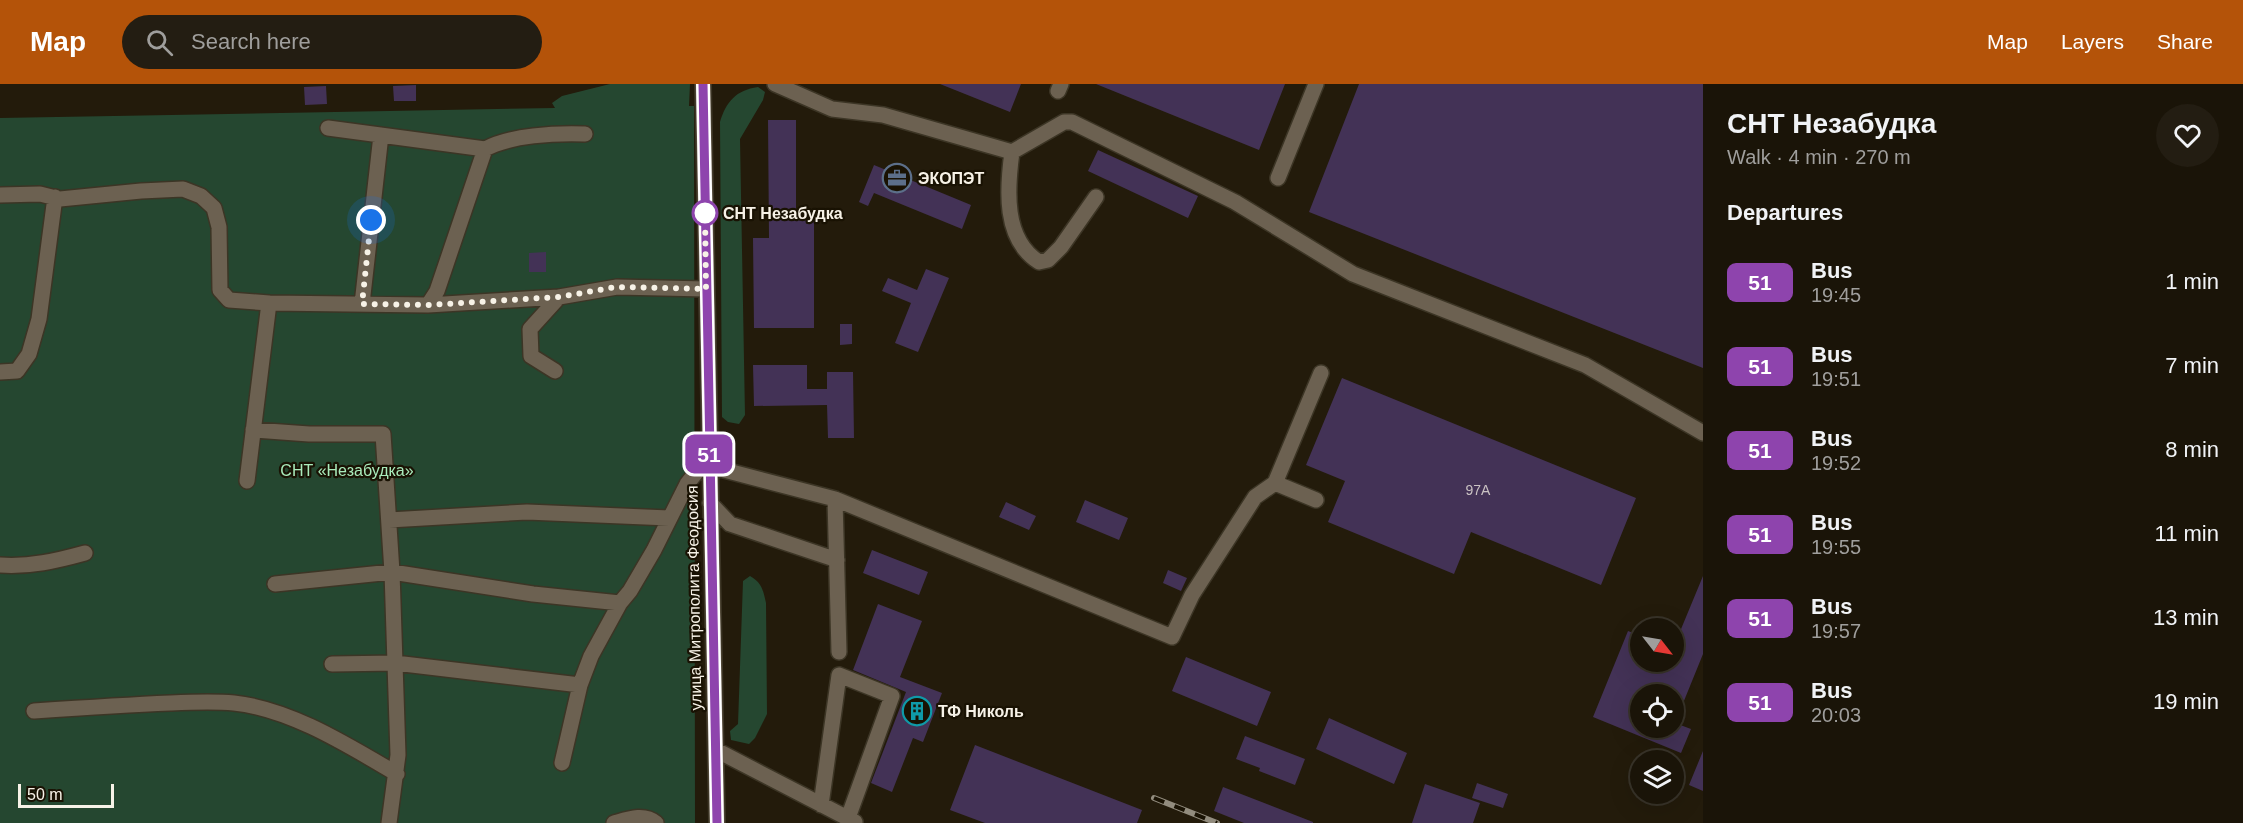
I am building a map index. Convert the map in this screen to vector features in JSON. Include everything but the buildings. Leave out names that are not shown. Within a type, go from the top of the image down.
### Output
[{"type":"street","name":"улица Митрополита Феодосия","points":[[703,84],[717,823]]},
{"type":"street","points":[[775,84],[832,109],[884,115],[1012,152],[1064,122],[1071,122],[1235,202],[1353,274],[1585,365],[1703,433]]},
{"type":"street","points":[[1278,178],[1316,84]]},
{"type":"street","points":[[328,128],[485,149],[496,143],[534,137],[564,133],[585,134]]},
{"type":"street","points":[[362,304],[381,135]]},
{"type":"street","points":[[428,305],[437,291],[485,149]]},
{"type":"street","points":[[1012,152],[1008,184],[1014,228],[1027,255],[1039,262],[1048,261],[1061,247],[1096,197]]},
{"type":"street","points":[[0,195],[40,194],[55,197],[183,189],[201,196],[214,208],[219,227],[220,290],[229,300],[269,303],[428,305],[559,297],[616,287],[706,289]]},
{"type":"street","points":[[0,372],[17,371],[29,354],[39,320],[55,197]]},
{"type":"street","points":[[555,371],[531,356],[530,329],[559,297]]},
{"type":"street","points":[[247,481],[269,303]]},
{"type":"street","points":[[562,763],[580,685],[591,656],[620,603],[630,591],[654,550],[687,484],[709,461],[835,499],[1172,637],[1192,595],[1255,497],[1275,483],[1321,373]]},
{"type":"street","points":[[254,430],[309,434],[383,434],[392,572],[398,755],[389,823]]},
{"type":"street","points":[[1275,483],[1316,500]]},
{"type":"street","points":[[835,499],[840,652]]},
{"type":"street","points":[[710,503],[730,524],[837,560]]},
{"type":"street","points":[[388,520],[527,512],[669,518]]},
{"type":"street","points":[[0,565],[41,564],[85,553]]},
{"type":"street","points":[[275,584],[392,572],[533,594],[620,603]]},
{"type":"street","points":[[332,664],[395,663],[580,685]]},
{"type":"street","points":[[716,750],[821,805],[852,821],[892,696],[839,675],[821,805]]},
{"type":"street","points":[[34,711],[132,704],[236,703],[280,714],[308,726],[351,747],[397,774]]},
{"type":"street","points":[[614,823],[638,817],[652,819],[656,823]]},
{"type":"green space","name":"СНТ «Незабудка»","points":[[610,84],[690,84],[689,106],[694,106],[695,823],[0,823],[0,118],[555,108],[552,103],[562,96]]},
{"type":"green space","points":[[758,87],[765,92],[763,100],[740,139],[745,415],[739,424],[728,422],[722,417],[720,122],[733,98],[744,91]]},
{"type":"green space","points":[[750,576],[761,587],[766,603],[767,714],[755,738],[749,744],[731,740],[730,731],[738,724],[743,581]]},
{"type":"railway","points":[[1154,798],[1217,823]]},
{"type":"bus line","name":"51","points":[[703,84],[717,823]]},
{"type":"place","name":"ЭКОПЭТ","points":[[897,178]]},
{"type":"place","name":"СНТ Незабудка","points":[[705,213]]},
{"type":"place","name":"ТФ Николь","points":[[917,711]]},
{"type":"route","points":[[371,220],[362,304],[428,305],[559,297],[616,287],[706,289],[705,213]]}]
